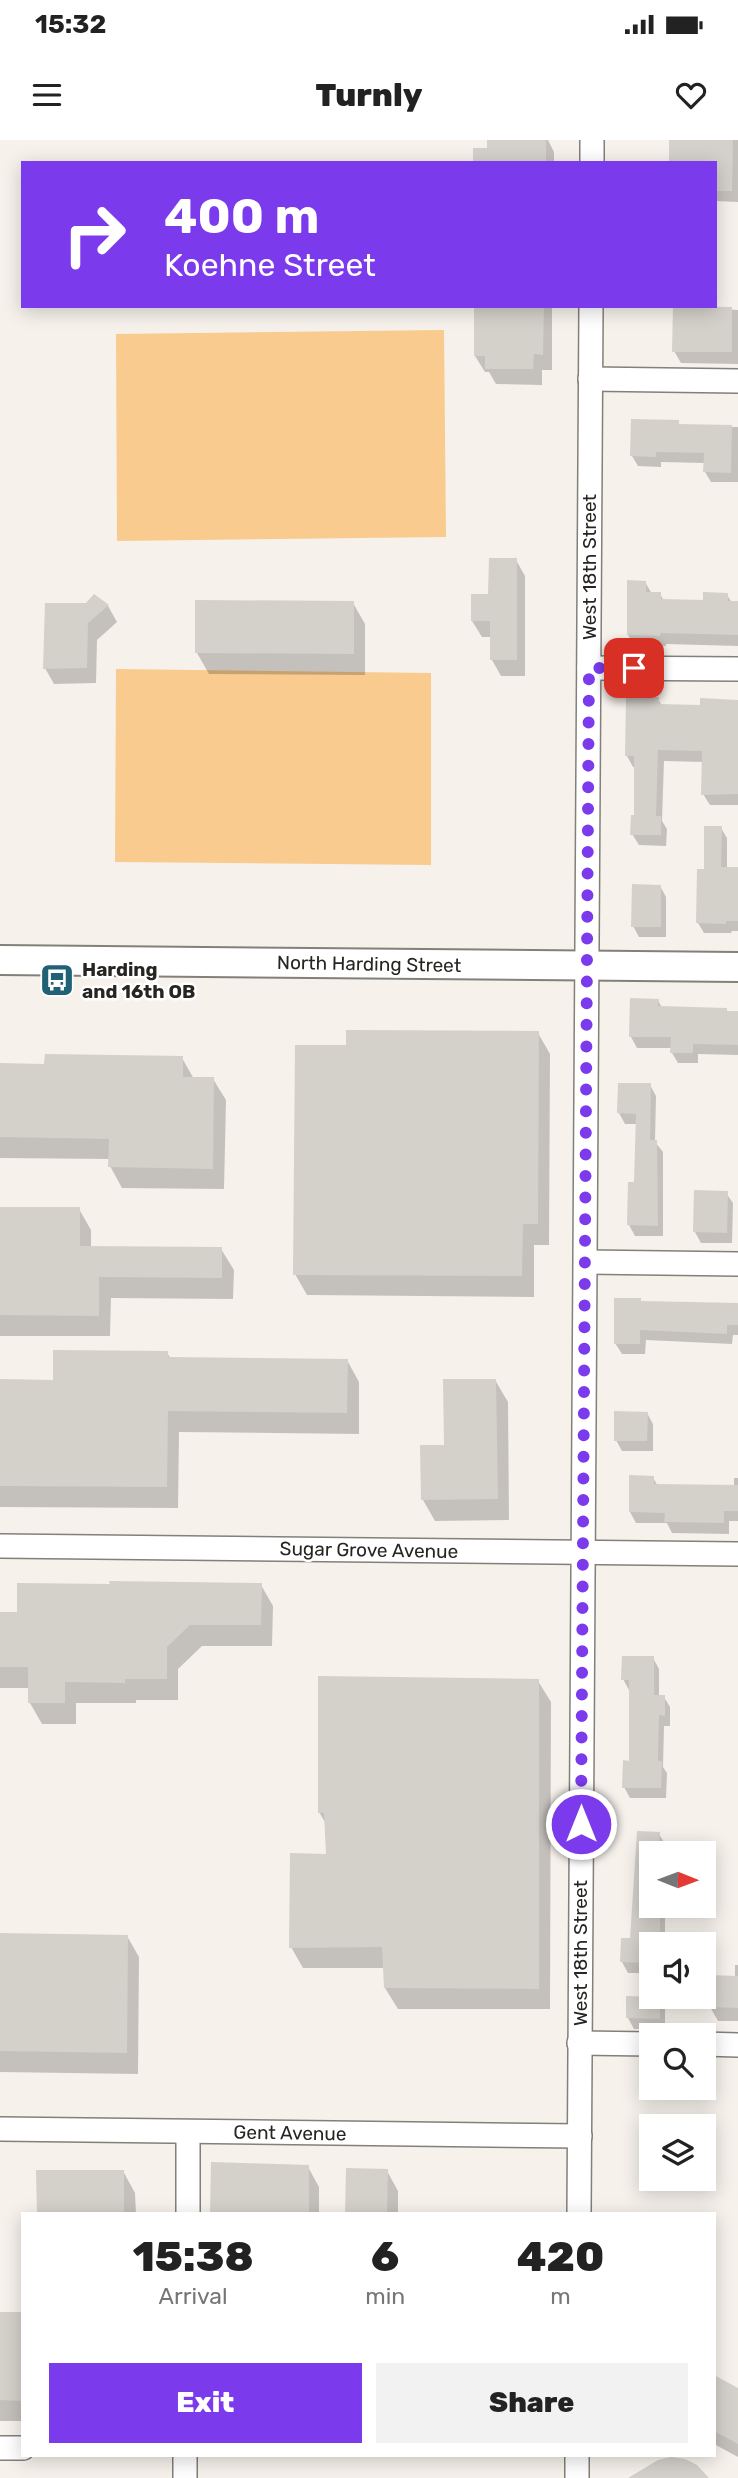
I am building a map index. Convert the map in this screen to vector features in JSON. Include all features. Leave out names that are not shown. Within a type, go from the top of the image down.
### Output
[{"type":"street","points":[[592,140],[592,161]]},
{"type":"street","name":"West 18th Street","points":[[579,2212],[591,308]]},
{"type":"street","points":[[590,379],[738,381]]},
{"type":"street","points":[[589,668],[738,669]]},
{"type":"street","name":"North Harding Street","points":[[0,960],[738,967]]},
{"type":"street","points":[[586,1262],[738,1264]]},
{"type":"street","name":"Sugar Grove Avenue","points":[[0,1546],[738,1554]]},
{"type":"street","points":[[579,2043],[639,2043]]},
{"type":"street","points":[[716,2044],[738,2045]]},
{"type":"street","name":"Gent Avenue","points":[[0,2129],[580,2137]]},
{"type":"street","points":[[188,2132],[188,2212]]},
{"type":"street","points":[[0,2448],[21,2448]]},
{"type":"street","points":[[185,2478],[186,2457]]},
{"type":"street","points":[[577,2457],[577,2478]]},
{"type":"shaded area","points":[[444,330],[446,537],[117,541],[116,334]]},
{"type":"shaded area","points":[[116,669],[431,673],[431,865],[115,862]]},
{"type":"building","points":[[487,140],[546,140],[546,161],[473,161],[473,148],[487,148]]},
{"type":"building","points":[[669,140],[733,140],[732,191],[717,191],[717,161],[669,161]]},
{"type":"building","points":[[732,307],[732,352],[672,352],[673,308]]},
{"type":"building","points":[[474,308],[544,308],[543,355],[534,354],[533,369],[485,369],[485,356],[474,356]]},
{"type":"building","points":[[631,419],[679,420],[679,424],[732,425],[731,473],[703,472],[704,453],[656,452],[656,457],[630,456]]},
{"type":"building","points":[[489,558],[517,558],[517,660],[490,660],[490,621],[471,621],[471,594],[488,594]]},
{"type":"building","points":[[627,580],[646,581],[646,592],[661,592],[661,599],[703,600],[703,592],[728,593],[728,601],[738,601],[738,635],[627,635]]},
{"type":"building","points":[[94,594],[109,605],[88,623],[87,668],[43,669],[45,603],[86,603]]},
{"type":"building","points":[[195,600],[354,601],[354,654],[195,653]]},
{"type":"building","points":[[626,697],[659,697],[659,704],[700,705],[700,698],[738,700],[738,794],[701,795],[702,751],[658,750],[656,816],[661,816],[661,835],[630,835],[631,815],[634,815],[634,756],[625,756]]},
{"type":"building","points":[[704,826],[722,826],[721,867],[738,867],[738,921],[726,921],[726,924],[696,923],[697,869],[704,869]]},
{"type":"building","points":[[632,884],[661,885],[661,927],[631,927]]},
{"type":"building","points":[[630,998],[659,999],[658,1006],[727,1008],[727,1011],[738,1011],[738,1045],[693,1044],[693,1053],[670,1053],[671,1037],[629,1037]]},
{"type":"building","points":[[346,1030],[539,1031],[538,1224],[523,1224],[522,1276],[293,1275],[295,1045],[346,1045]]},
{"type":"building","points":[[45,1054],[183,1056],[183,1077],[214,1077],[213,1169],[108,1167],[109,1139],[0,1137],[0,1063],[44,1064]]},
{"type":"building","points":[[618,1083],[651,1083],[650,1140],[657,1140],[658,1226],[627,1225],[628,1182],[634,1182],[636,1114],[617,1113]]},
{"type":"building","points":[[694,1190],[728,1191],[727,1233],[693,1232]]},
{"type":"building","points":[[0,1207],[80,1207],[80,1246],[222,1247],[222,1278],[99,1277],[99,1316],[0,1315]]},
{"type":"building","points":[[614,1298],[738,1303],[738,1325],[727,1325],[727,1334],[640,1330],[640,1344],[614,1344]]},
{"type":"building","points":[[53,1350],[168,1351],[168,1357],[348,1359],[347,1413],[168,1411],[167,1487],[0,1486],[0,1379],[53,1380]]},
{"type":"building","points":[[443,1379],[496,1379],[498,1499],[421,1500],[420,1445],[444,1445]]},
{"type":"building","points":[[614,1411],[648,1412],[647,1441],[614,1441]]},
{"type":"building","points":[[629,1475],[654,1476],[654,1484],[738,1485],[738,1511],[724,1511],[724,1523],[664,1522],[665,1513],[629,1512]]},
{"type":"building","points":[[109,1581],[262,1583],[261,1625],[190,1625],[167,1647],[167,1679],[125,1679],[125,1683],[65,1682],[65,1703],[28,1703],[28,1667],[0,1667],[0,1612],[17,1612],[17,1583],[110,1584]]},
{"type":"building","points":[[622,1656],[654,1656],[654,1695],[665,1695],[665,1716],[659,1715],[658,1761],[662,1761],[661,1788],[622,1788],[623,1760],[629,1761],[629,1680],[621,1680]]},
{"type":"building","points":[[318,1676],[539,1679],[539,1989],[384,1988],[382,1947],[289,1948],[290,1853],[326,1854],[324,1813],[318,1813]]},
{"type":"building","points":[[637,1831],[660,1832],[660,1841],[639,1841],[639,1918],[660,1918],[660,1932],[639,1932],[639,1963],[620,1962],[621,1938],[630,1938]]},
{"type":"building","points":[[0,1933],[128,1935],[127,2053],[0,2051]]},
{"type":"building","points":[[716,1975],[738,1976],[738,2008],[716,2007]]},
{"type":"building","points":[[626,1996],[639,1996],[639,2009],[660,2009],[660,2019],[626,2018]]},
{"type":"building","points":[[211,2162],[309,2165],[309,2212],[210,2212]]},
{"type":"building","points":[[346,2168],[388,2169],[387,2212],[345,2212]]},
{"type":"building","points":[[36,2170],[124,2170],[124,2212],[37,2212]]},
{"type":"building","points":[[0,2312],[21,2312],[21,2401],[0,2400]]},
{"type":"building","points":[[716,2376],[738,2388],[738,2444],[716,2432]]},
{"type":"building","points":[[671,2457],[685,2459],[697,2465],[709,2478],[628,2478],[658,2460]]},
{"type":"place","name":"Harding and 16th OB","points":[[57,980]]},
{"type":"route","points":[[581,1824],[589,668],[634,668]]}]
